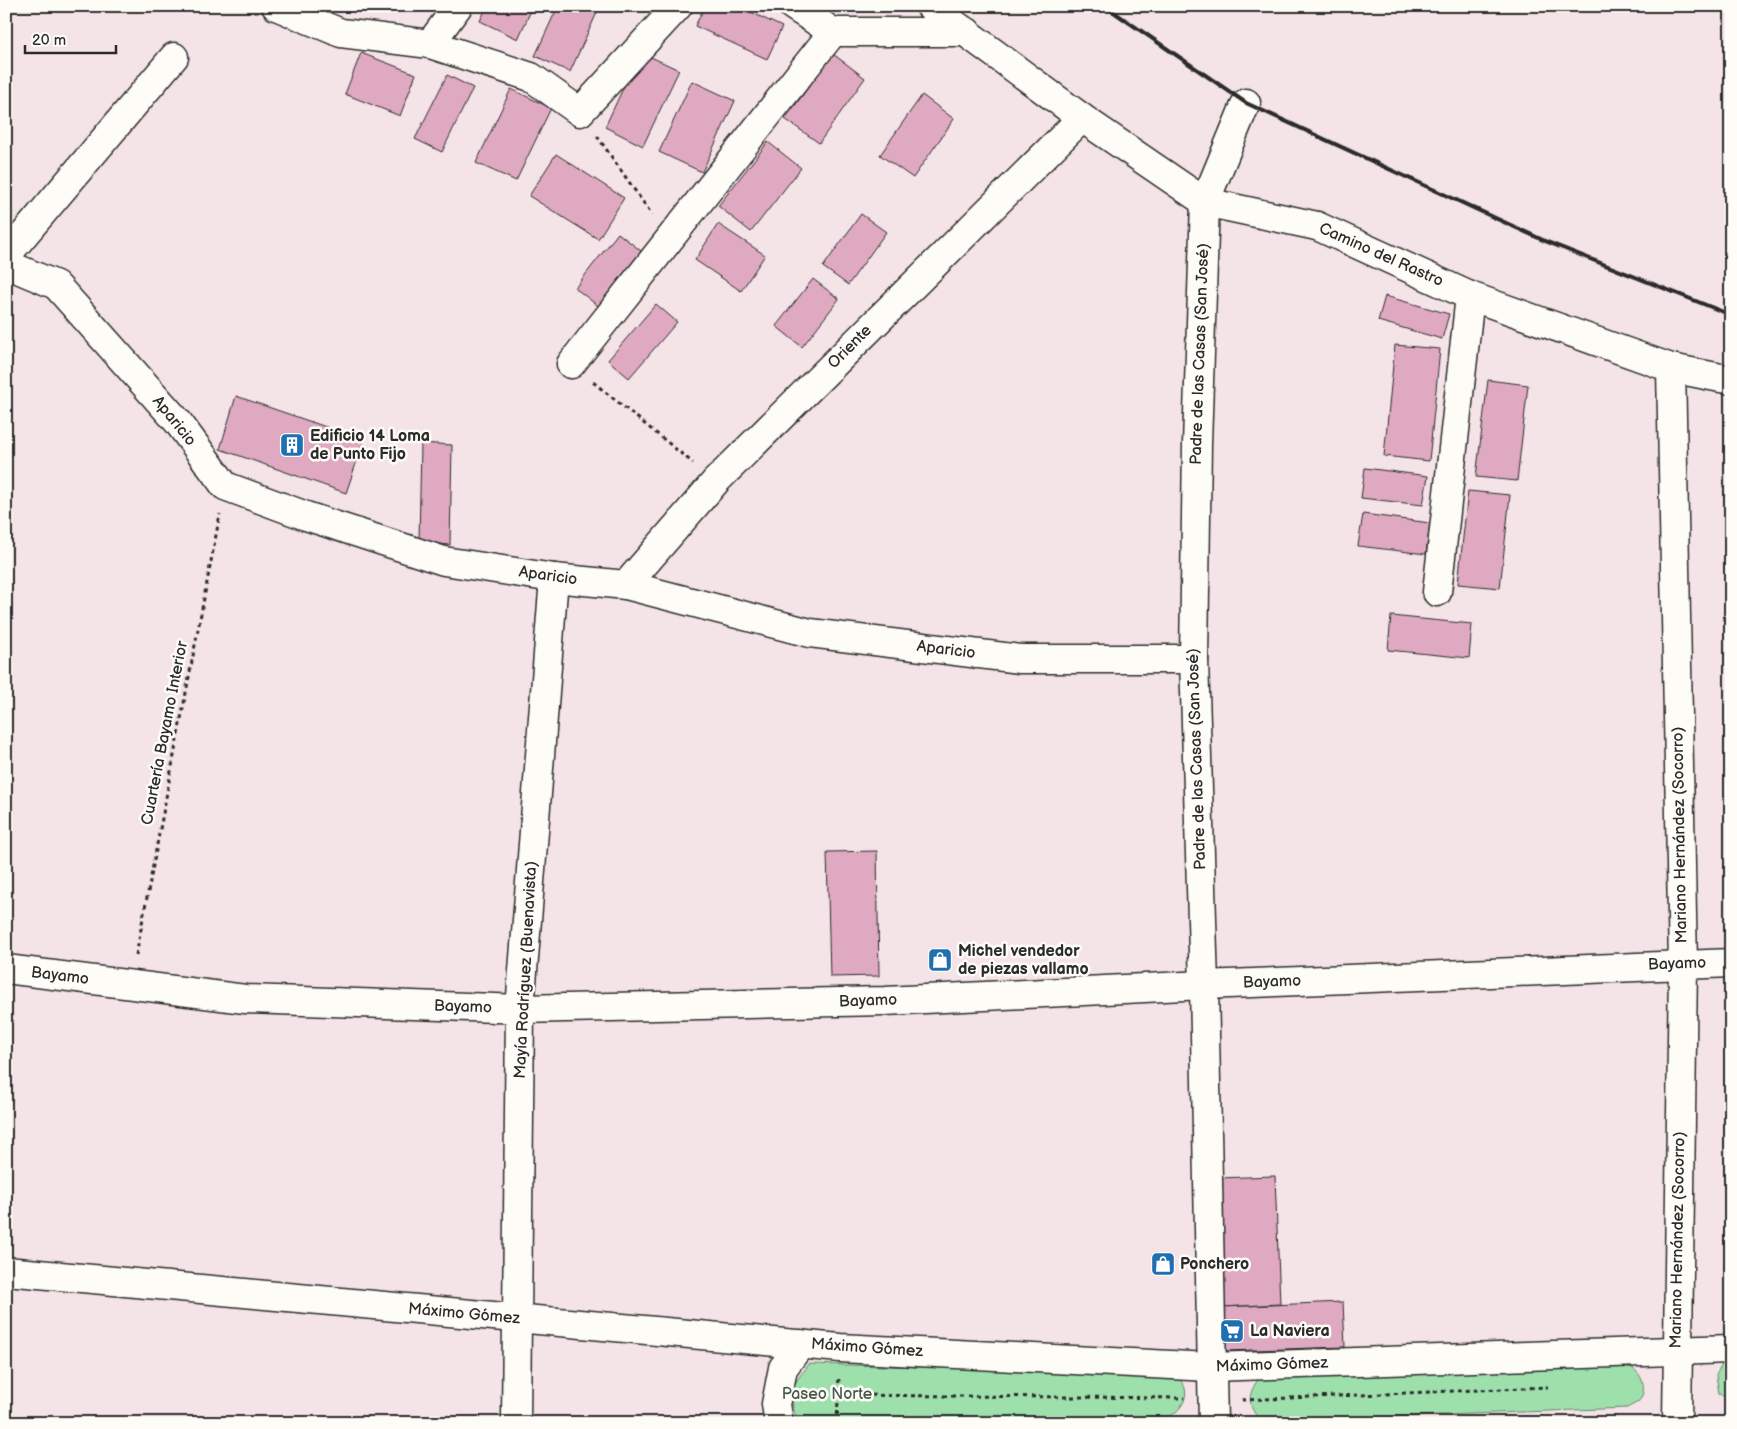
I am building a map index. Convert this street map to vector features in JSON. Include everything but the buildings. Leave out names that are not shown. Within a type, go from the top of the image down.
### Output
[{"type":"street","points":[[276,6],[341,33],[430,44],[531,76],[580,112],[678,6]]},
{"type":"street","points":[[430,44],[458,6]]},
{"type":"street","points":[[793,6],[833,32],[967,32]]},
{"type":"street","name":"Camino del Rastro","points":[[930,6],[1082,118],[1204,202],[1317,226],[1470,296],[1671,368],[1731,380]]},
{"type":"street","points":[[571,364],[833,32]]},
{"type":"street","points":[[6,256],[174,58]]},
{"type":"street","name":"Padre de las Casas (San José)","points":[[1213,1423],[1210,1367],[1204,984],[1194,659],[1197,444],[1204,202],[1246,103]]},
{"type":"street","name":"Oriente","points":[[626,585],[716,481],[1082,118]]},
{"type":"street","name":"Aparicio","points":[[6,264],[56,285],[178,422],[225,486],[306,516],[444,561],[554,578],[626,585],[820,634],[1020,659],[1194,659]]},
{"type":"street","points":[[1437,592],[1470,296]]},
{"type":"street","name":"Mariano Hernández (Socorro)","points":[[1671,368],[1683,964],[1676,1352],[1677,1423]]},
{"type":"street","name":"Mayía Rodríguez (Buenavista)","points":[[516,1423],[520,1009],[554,578]]},
{"type":"street","name":"Bayamo","points":[[6,970],[246,999],[520,1009],[885,1001],[1204,984],[1731,962]]},
{"type":"street","name":"Máximo Gómez","points":[[6,1271],[840,1348],[1210,1367],[1731,1349]]},
{"type":"street","points":[[779,1423],[776,1404],[783,1368],[801,1344]]},
{"type":"path","points":[[580,112],[669,240]]},
{"type":"path","points":[[571,364],[716,481]]},
{"type":"path","name":"Cuartería Bayamo Interior","points":[[130,985],[225,486]]},
{"type":"path","points":[[837,1423],[840,1348]]},
{"type":"green space","points":[[1727,1356],[1731,1356],[1731,1402],[1719,1393],[1716,1375]]},
{"type":"green space","name":"Paseo Norte","points":[[809,1364],[1171,1374],[1183,1383],[1186,1395],[1181,1407],[1170,1416],[1011,1423],[801,1423],[794,1410],[793,1389],[796,1381]]},
{"type":"green space","points":[[1628,1366],[1633,1368],[1640,1376],[1643,1392],[1638,1402],[1627,1408],[1262,1422],[1253,1410],[1250,1399],[1253,1388],[1261,1376]]},
{"type":"railway","points":[[1105,6],[1246,103],[1545,241],[1731,315]]},
{"type":"place","name":"Edificio 14 Loma de Punto Fijo","points":[[292,445]]},
{"type":"place","name":"Michel vendedor de piezas vallamo","points":[[940,960]]},
{"type":"place","name":"Ponchero","points":[[1163,1264]]},
{"type":"place","name":"La Naviera","points":[[1232,1331]]}]
